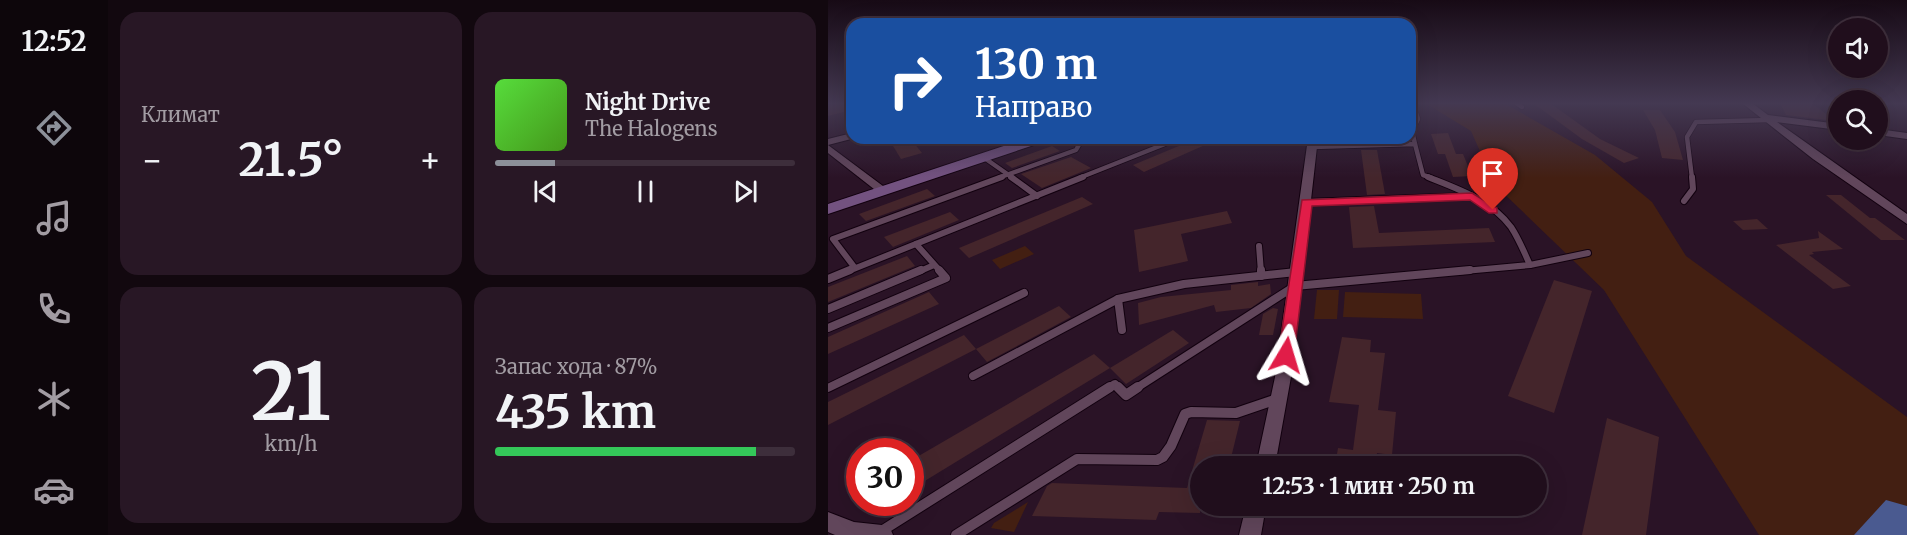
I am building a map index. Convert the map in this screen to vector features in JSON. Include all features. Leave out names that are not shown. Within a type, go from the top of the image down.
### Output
[{"type":"main road","points":[[828,210],[1023,144]]},
{"type":"street","points":[[1779,128],[1907,220]]},
{"type":"street","points":[[1888,133],[1907,136]]},
{"type":"street","points":[[828,142],[846,138]]},
{"type":"street","points":[[1267,456],[1279,398],[1313,144]]},
{"type":"street","points":[[828,148],[883,191]]},
{"type":"street","points":[[1250,535],[1254,516]]},
{"type":"street","points":[[828,522],[854,532],[882,535]]},
{"type":"lane","points":[[1684,201],[1693,189],[1687,137],[1692,128]]},
{"type":"lane","points":[[855,268],[833,239],[1009,176],[1076,150],[1079,144]]},
{"type":"lane","points":[[828,279],[1165,144]]},
{"type":"lane","points":[[1415,144],[1423,175],[1472,196],[1511,226],[1530,265]]},
{"type":"lane","points":[[984,157],[1037,195]]},
{"type":"lane","points":[[1306,202],[1472,196]]},
{"type":"lane","points":[[828,328],[946,278],[916,244]]},
{"type":"lane","points":[[1259,246],[1261,276]]},
{"type":"lane","points":[[973,376],[1118,299],[1133,294],[1180,285],[1261,276],[1295,279],[1530,265],[1588,253]]},
{"type":"lane","points":[[828,309],[934,265]]},
{"type":"lane","points":[[876,534],[1115,384],[1126,395],[1295,279]]},
{"type":"lane","points":[[828,388],[1024,293]]},
{"type":"lane","points":[[1118,299],[1122,330]]},
{"type":"lane","points":[[956,535],[1077,459],[1157,460],[1166,457],[1170,451],[1185,414],[1236,412],[1279,398]]},
{"type":"shaded area","points":[[1466,128],[1548,128],[1595,155],[1652,202],[1686,256],[1907,417],[1907,535],[1759,535],[1604,290],[1495,185],[1471,131]]},
{"type":"shaded area","points":[[1025,246],[1034,254],[1000,269],[992,260]]},
{"type":"shaded area","points":[[1317,290],[1339,290],[1337,319],[1314,319]]},
{"type":"shaded area","points":[[1345,292],[1421,294],[1423,319],[1343,317]]},
{"type":"shaded area","points":[[1028,502],[1014,532],[991,528],[994,523]]},
{"type":"water","points":[[1886,500],[1907,506],[1907,535],[1854,535]]},
{"type":"building","points":[[1567,128],[1585,128],[1600,139],[1639,158],[1624,163]]},
{"type":"building","points":[[1654,128],[1672,128],[1683,160],[1662,158]]},
{"type":"building","points":[[1448,133],[1456,154],[1463,154],[1472,176],[1453,177],[1445,154],[1438,154],[1431,134]]},
{"type":"building","points":[[892,144],[915,144],[922,153],[901,159]]},
{"type":"building","points":[[1184,144],[1207,144],[1144,172],[1133,165]]},
{"type":"building","points":[[1052,146],[1060,151],[1012,168],[1005,163]]},
{"type":"building","points":[[1361,150],[1377,150],[1385,194],[1367,195]]},
{"type":"building","points":[[1071,157],[1091,168],[1042,188],[1021,174]]},
{"type":"building","points":[[927,189],[935,196],[866,221],[859,214]]},
{"type":"building","points":[[1826,195],[1841,195],[1870,218],[1875,218],[1905,240],[1881,240]]},
{"type":"building","points":[[1082,197],[1093,204],[969,258],[959,248]]},
{"type":"building","points":[[1374,206],[1379,233],[1489,228],[1495,242],[1353,248],[1349,207]]},
{"type":"building","points":[[1227,211],[1232,223],[1181,234],[1188,261],[1139,272],[1134,230]]},
{"type":"building","points":[[950,212],[959,220],[893,247],[884,237]]},
{"type":"building","points":[[1757,219],[1768,229],[1743,230],[1733,221]]},
{"type":"building","points":[[1818,231],[1843,249],[1812,252],[1814,254],[1809,255],[1851,286],[1833,289],[1776,245],[1819,238]]},
{"type":"building","points":[[907,256],[915,266],[828,302],[828,287]]},
{"type":"building","points":[[1554,280],[1592,291],[1554,413],[1508,396]]},
{"type":"building","points":[[1258,282],[1258,286],[1270,284],[1271,294],[1251,308],[1216,312],[1214,305],[1139,325],[1138,303],[1161,297],[1231,290],[1231,285]]},
{"type":"building","points":[[929,292],[939,304],[828,354],[828,337]]},
{"type":"building","points":[[1059,306],[1071,317],[987,362],[976,349]]},
{"type":"building","points":[[1273,308],[1278,309],[1273,335],[1259,335],[1263,314]]},
{"type":"building","points":[[1173,330],[1189,343],[1126,384],[1110,368]]},
{"type":"building","points":[[964,335],[976,349],[828,425],[828,402]]},
{"type":"building","points":[[1342,337],[1371,340],[1370,352],[1385,353],[1378,410],[1396,412],[1392,455],[1377,453],[1377,456],[1337,456],[1338,448],[1353,450],[1359,405],[1329,402]]},
{"type":"building","points":[[1094,354],[1110,368],[924,481],[924,453]]},
{"type":"building","points":[[1607,418],[1659,437],[1646,535],[1582,535]]},
{"type":"building","points":[[1207,420],[1240,421],[1231,456],[1196,456]]},
{"type":"building","points":[[1190,478],[1190,513],[1159,512],[1156,520],[1032,516],[1047,486],[1052,483],[1187,488]]},
{"type":"route","points":[[1286,355],[1306,202],[1472,196],[1493,210]]}]
